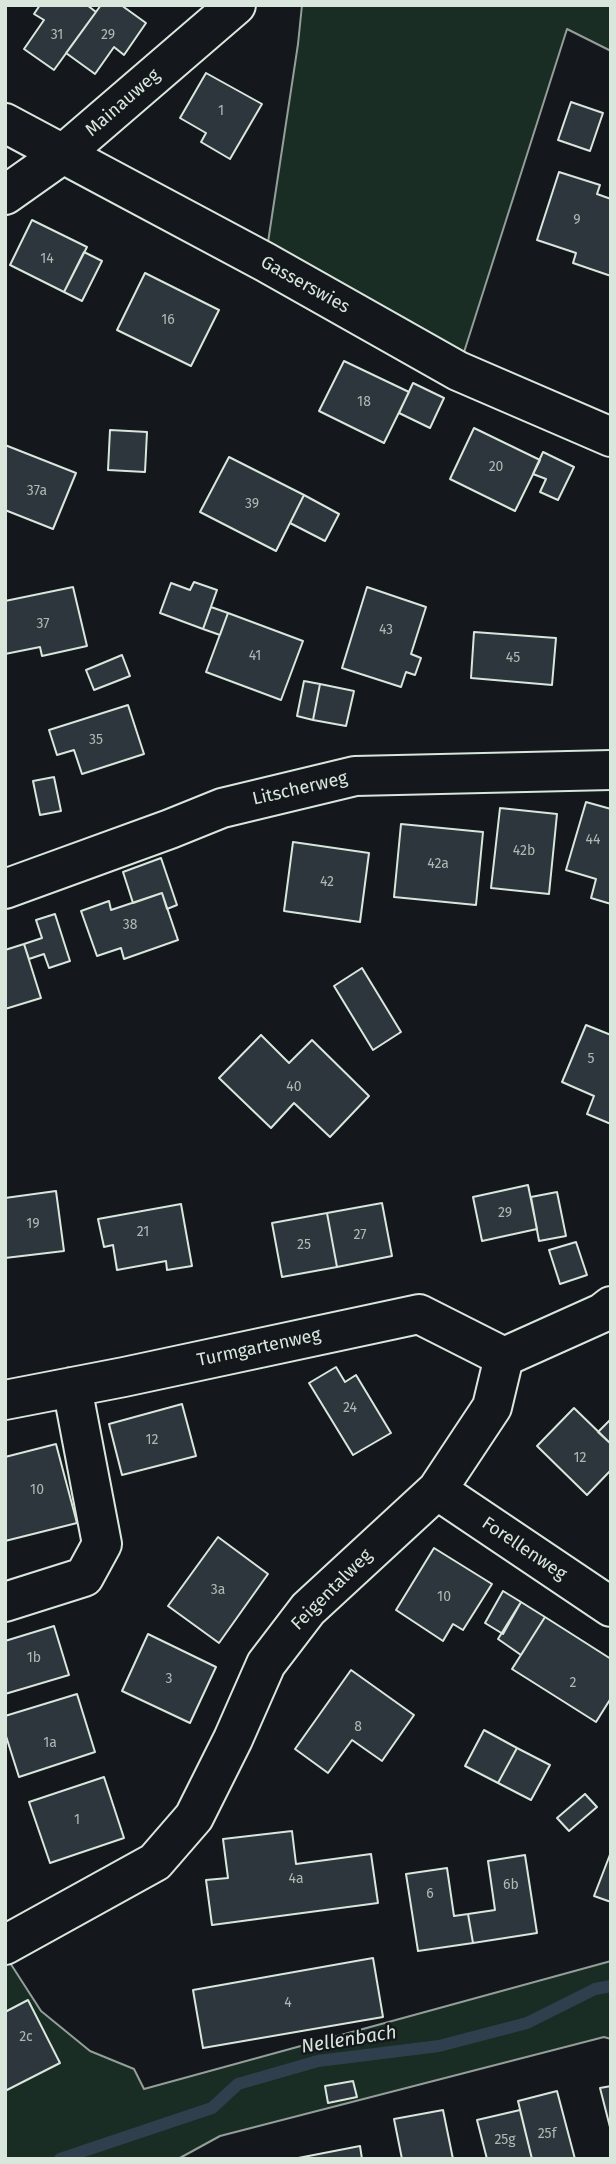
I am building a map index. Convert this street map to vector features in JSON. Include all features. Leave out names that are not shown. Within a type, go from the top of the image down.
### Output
[{"type":"street","name":"Mainauweg","points":[[5,195],[63,154],[236,5]]},
{"type":"street","name":"Gasserswies","points":[[5,123],[265,262],[458,371],[611,437]]},
{"type":"street","name":"Litscherweg","points":[[5,889],[222,808],[355,776],[611,770]]},
{"type":"street","points":[[504,1356],[611,1306]]},
{"type":"street","name":"Turmgartenweg","points":[[5,1400],[419,1314],[504,1356]]},
{"type":"street","name":"Feigentalweg","points":[[5,1945],[155,1862],[194,1817],[266,1664],[308,1609],[437,1490],[492,1407],[504,1356]]},
{"type":"street","points":[[5,1602],[84,1577],[102,1544],[72,1387]]},
{"type":"street","name":"Forellenweg","points":[[437,1490],[611,1607]]},
{"type":"green space","points":[[302,5],[611,5],[611,51],[567,29],[458,371],[265,262]]},
{"type":"green space","points":[[5,1955],[41,2011],[90,2051],[134,2069],[144,2089],[611,1961],[611,2039],[604,2037],[220,2136],[178,2159],[5,2159]]},
{"type":"building","points":[[40,5],[87,5],[96,12],[54,70],[24,49],[44,20],[34,14]]},
{"type":"building","points":[[101,5],[121,5],[146,23],[124,55],[114,47],[95,74],[66,53]]},
{"type":"building","points":[[206,73],[262,104],[230,159],[201,142],[206,133],[180,118]]},
{"type":"building","points":[[571,102],[603,113],[590,151],[558,140]]},
{"type":"building","points":[[559,172],[600,185],[597,194],[611,199],[611,276],[573,263],[576,253],[537,240]]},
{"type":"building","points":[[32,220],[87,247],[64,292],[10,265]]},
{"type":"building","points":[[84,252],[102,261],[82,301],[64,292]]},
{"type":"building","points":[[145,273],[219,310],[191,366],[117,330]]},
{"type":"building","points":[[344,361],[409,392],[384,443],[319,411]]},
{"type":"building","points":[[413,383],[444,398],[430,428],[399,413]]},
{"type":"building","points":[[474,428],[540,460],[515,511],[450,479]]},
{"type":"building","points":[[110,430],[147,432],[145,472],[108,470]]},
{"type":"building","points":[[5,445],[76,473],[53,529],[5,510]]},
{"type":"building","points":[[543,452],[574,467],[558,500],[540,492],[546,479],[533,474]]},
{"type":"building","points":[[229,457],[304,495],[276,551],[200,512]]},
{"type":"building","points":[[304,495],[339,514],[325,541],[290,523]]},
{"type":"building","points":[[194,582],[217,590],[203,629],[160,613],[171,583],[190,590]]},
{"type":"building","points":[[73,587],[87,646],[42,656],[40,647],[5,654],[5,601]]},
{"type":"building","points":[[367,587],[426,607],[411,654],[421,658],[415,675],[406,672],[401,687],[342,668]]},
{"type":"building","points":[[211,607],[228,613],[220,635],[203,629]]},
{"type":"building","points":[[228,613],[303,641],[281,700],[206,672]]},
{"type":"building","points":[[474,632],[556,638],[552,685],[471,678]]},
{"type":"building","points":[[122,655],[130,676],[94,690],[86,670]]},
{"type":"building","points":[[304,681],[320,684],[313,720],[297,716]]},
{"type":"building","points":[[320,684],[354,691],[346,726],[313,720]]},
{"type":"building","points":[[128,705],[144,754],[82,774],[74,750],[57,755],[49,730]]},
{"type":"building","points":[[54,777],[61,811],[40,815],[33,781]]},
{"type":"building","points":[[586,802],[611,809],[611,904],[591,898],[596,879],[566,870]]},
{"type":"building","points":[[500,808],[557,814],[549,894],[491,888]]},
{"type":"building","points":[[401,824],[483,832],[476,905],[394,897]]},
{"type":"building","points":[[293,842],[369,853],[360,922],[284,911]]},
{"type":"building","points":[[161,858],[177,905],[167,909],[162,893],[133,903],[123,872]]},
{"type":"building","points":[[162,893],[178,940],[124,959],[121,948],[97,956],[81,911],[109,901],[111,910]]},
{"type":"building","points":[[55,914],[70,961],[49,968],[44,954],[29,959],[24,944],[42,938],[36,920]]},
{"type":"building","points":[[24,944],[41,998],[5,1009],[5,950]]},
{"type":"building","points":[[362,968],[401,1032],[373,1050],[334,986]]},
{"type":"building","points":[[586,1025],[611,1035],[611,1124],[587,1114],[594,1096],[562,1082]]},
{"type":"building","points":[[261,1035],[289,1063],[312,1040],[369,1096],[330,1137],[294,1103],[271,1128],[219,1078]]},
{"type":"building","points":[[528,1185],[537,1229],[482,1241],[473,1197]]},
{"type":"building","points":[[56,1191],[64,1251],[5,1258],[5,1198]]},
{"type":"building","points":[[557,1192],[566,1236],[539,1241],[531,1197]]},
{"type":"building","points":[[382,1203],[392,1256],[337,1267],[327,1213]]},
{"type":"building","points":[[181,1204],[192,1266],[167,1270],[166,1261],[117,1270],[113,1245],[104,1247],[98,1219]]},
{"type":"building","points":[[327,1213],[337,1267],[282,1277],[272,1223]]},
{"type":"building","points":[[576,1242],[587,1275],[560,1284],[549,1250]]},
{"type":"building","points":[[336,1367],[345,1382],[356,1375],[391,1433],[353,1455],[309,1383]]},
{"type":"building","points":[[182,1404],[196,1456],[122,1475],[109,1424]]},
{"type":"building","points":[[574,1408],[611,1444],[611,1470],[587,1495],[537,1446]]},
{"type":"building","points":[[611,1419],[611,1444],[598,1432]]},
{"type":"building","points":[[56,1444],[77,1523],[5,1541],[5,1457]]},
{"type":"building","points":[[218,1537],[268,1574],[219,1643],[168,1606]]},
{"type":"building","points":[[434,1548],[492,1584],[463,1630],[453,1624],[443,1641],[396,1610]]},
{"type":"building","points":[[503,1591],[521,1602],[503,1634],[485,1623]]},
{"type":"building","points":[[521,1602],[545,1617],[521,1655],[498,1639]]},
{"type":"building","points":[[545,1617],[611,1659],[611,1698],[596,1722],[512,1669]]},
{"type":"building","points":[[54,1626],[69,1675],[5,1694],[5,1641]]},
{"type":"building","points":[[148,1634],[216,1667],[190,1723],[122,1691]]},
{"type":"building","points":[[351,1670],[414,1715],[382,1761],[352,1740],[328,1773],[295,1749]]},
{"type":"building","points":[[77,1694],[95,1752],[19,1777],[5,1733],[5,1716]]},
{"type":"building","points":[[484,1730],[517,1748],[498,1783],[465,1766]]},
{"type":"building","points":[[517,1748],[550,1765],[531,1800],[498,1783]]},
{"type":"building","points":[[104,1777],[124,1838],[50,1863],[29,1802]]},
{"type":"building","points":[[585,1794],[597,1807],[569,1831],[557,1818]]},
{"type":"building","points":[[292,1831],[296,1864],[371,1854],[378,1903],[212,1925],[206,1880],[228,1878],[223,1839]]},
{"type":"building","points":[[611,1852],[611,1902],[594,1896]]},
{"type":"building","points":[[525,1855],[537,1933],[473,1943],[468,1914],[495,1910],[488,1861]]},
{"type":"building","points":[[447,1868],[454,1916],[468,1914],[473,1943],[418,1951],[406,1874]]},
{"type":"building","points":[[373,1958],[383,2017],[203,2048],[193,1990]]},
{"type":"building","points":[[28,2000],[60,2063],[5,2091],[5,2012]]},
{"type":"building","points":[[353,2081],[357,2097],[328,2103],[325,2086]]},
{"type":"building","points":[[611,2086],[611,2131],[600,2088]]},
{"type":"building","points":[[557,2091],[575,2159],[532,2159],[518,2101]]},
{"type":"building","points":[[443,2110],[453,2159],[402,2159],[394,2119]]},
{"type":"building","points":[[520,2110],[532,2159],[487,2159],[477,2120]]},
{"type":"building","points":[[360,2146],[362,2159],[293,2159]]},
{"type":"waterway","name":"Nellenbach","points":[[60,2159],[212,2108],[238,2084],[318,2061],[439,2046],[527,2023],[595,1989],[611,1986]]}]
